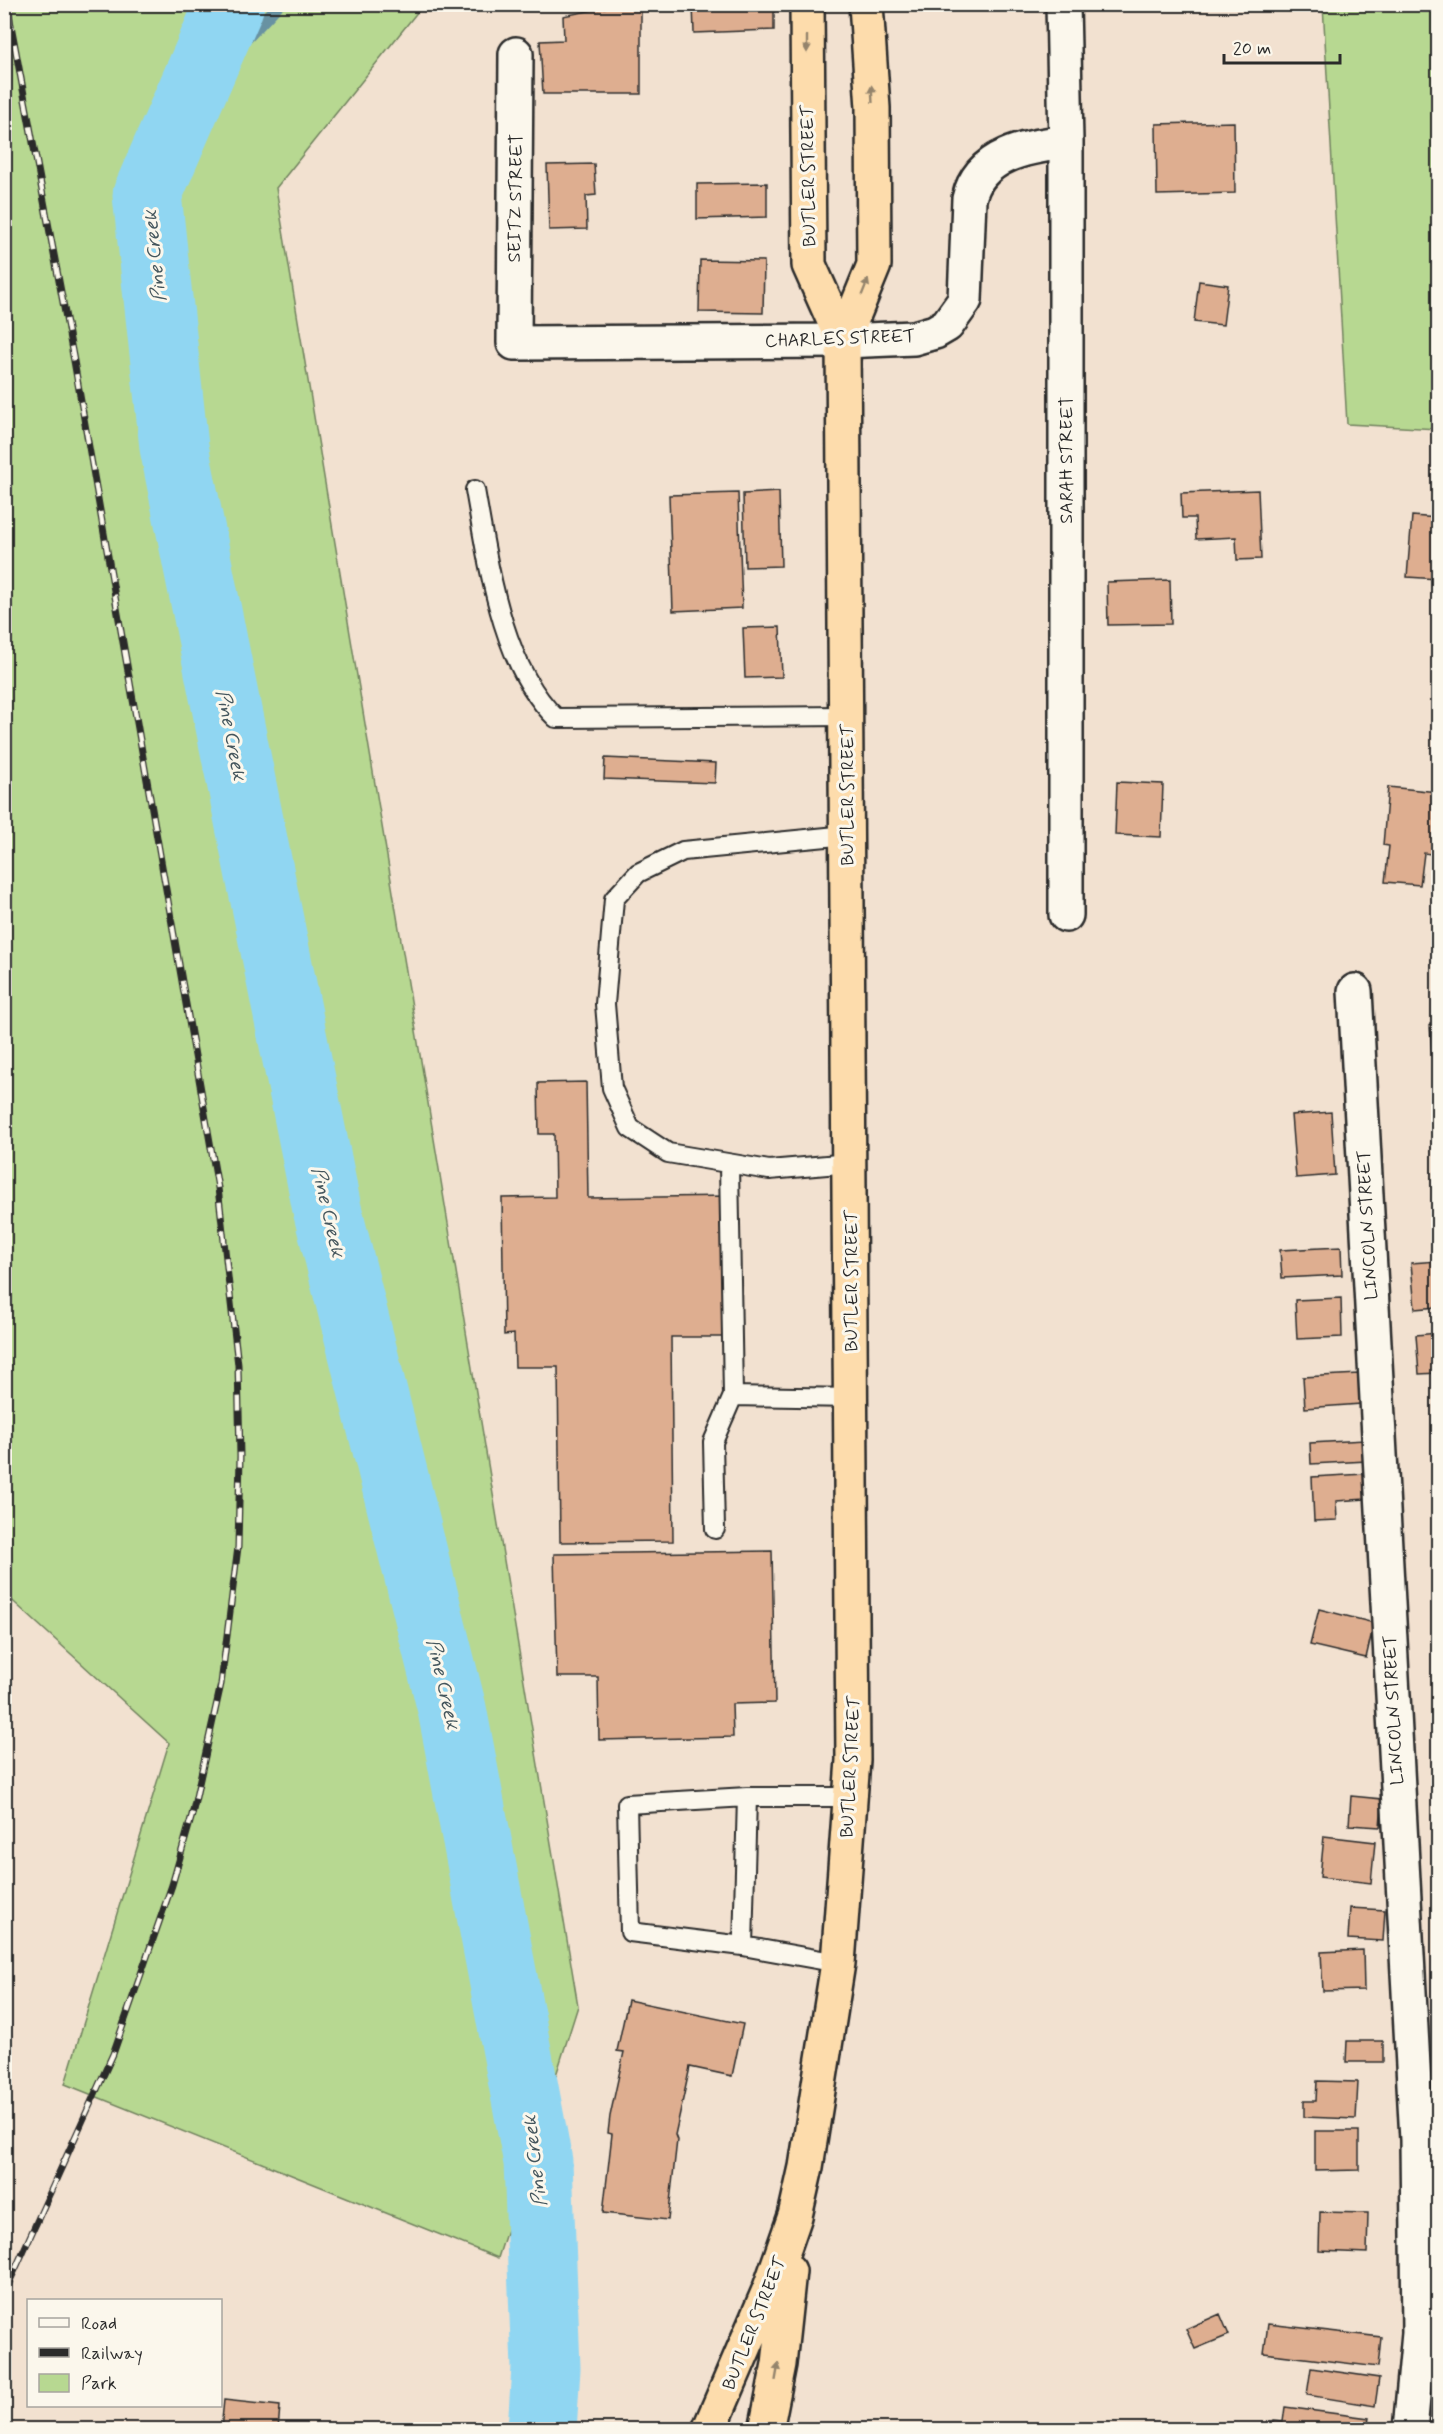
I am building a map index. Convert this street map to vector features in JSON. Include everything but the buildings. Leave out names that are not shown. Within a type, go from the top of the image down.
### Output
[{"type":"highway","name":"BUTLER STREET","points":[[807,4],[809,265],[843,341]]},
{"type":"highway","name":"BUTLER STREET","points":[[766,2430],[778,2364],[795,2216],[819,2096],[837,1964],[849,1797],[854,1683],[843,341],[874,265],[873,108],[866,4]]},
{"type":"highway","name":"BUTLER STREET","points":[[709,2430],[770,2288],[795,2216]]},
{"type":"street","name":"SARAH STREET","points":[[1063,4],[1066,142],[1066,915]]},
{"type":"street","name":"SEITZ STREET","points":[[513,343],[516,54]]},
{"type":"street","name":"CHARLES STREET","points":[[513,343],[843,341],[914,338],[935,332],[947,325],[964,300],[969,200],[971,189],[979,176],[1009,153],[1027,147],[1066,142]]},
{"type":"street","name":"LINCOLN STREET","points":[[1354,991],[1417,2140],[1419,2333],[1410,2430]]},
{"type":"lane","points":[[475,490],[488,563],[507,633],[529,685],[541,704],[555,718],[846,716]]},
{"type":"lane","points":[[847,835],[683,851],[638,873],[614,899],[605,1004],[612,1088],[630,1128],[668,1153],[769,1170],[850,1163]]},
{"type":"lane","points":[[715,1530],[713,1442],[734,1396],[729,1165]]},
{"type":"lane","points":[[734,1396],[852,1398]]},
{"type":"lane","points":[[837,1964],[743,1946],[630,1932],[627,1804],[747,1797],[849,1797]]},
{"type":"lane","points":[[743,1946],[747,1797]]},
{"type":"green space","points":[[5,4],[423,5],[276,188],[578,2006],[498,2258],[65,2084],[169,1743],[5,1594]]},
{"type":"green space","points":[[1323,5],[1438,5],[1438,429],[1347,424]]},
{"type":"waterway","name":"Pine Creek","points":[[230,4],[147,195],[174,447],[327,1209],[452,1709],[538,2162],[546,2368],[542,2430]]},
{"type":"waterway","points":[[190,99],[279,4]]},
{"type":"railway","points":[[4,2294],[113,2054],[172,1885],[192,1815],[221,1684],[238,1547],[240,1456],[238,1365],[218,1188],[74,361],[7,4]]}]
